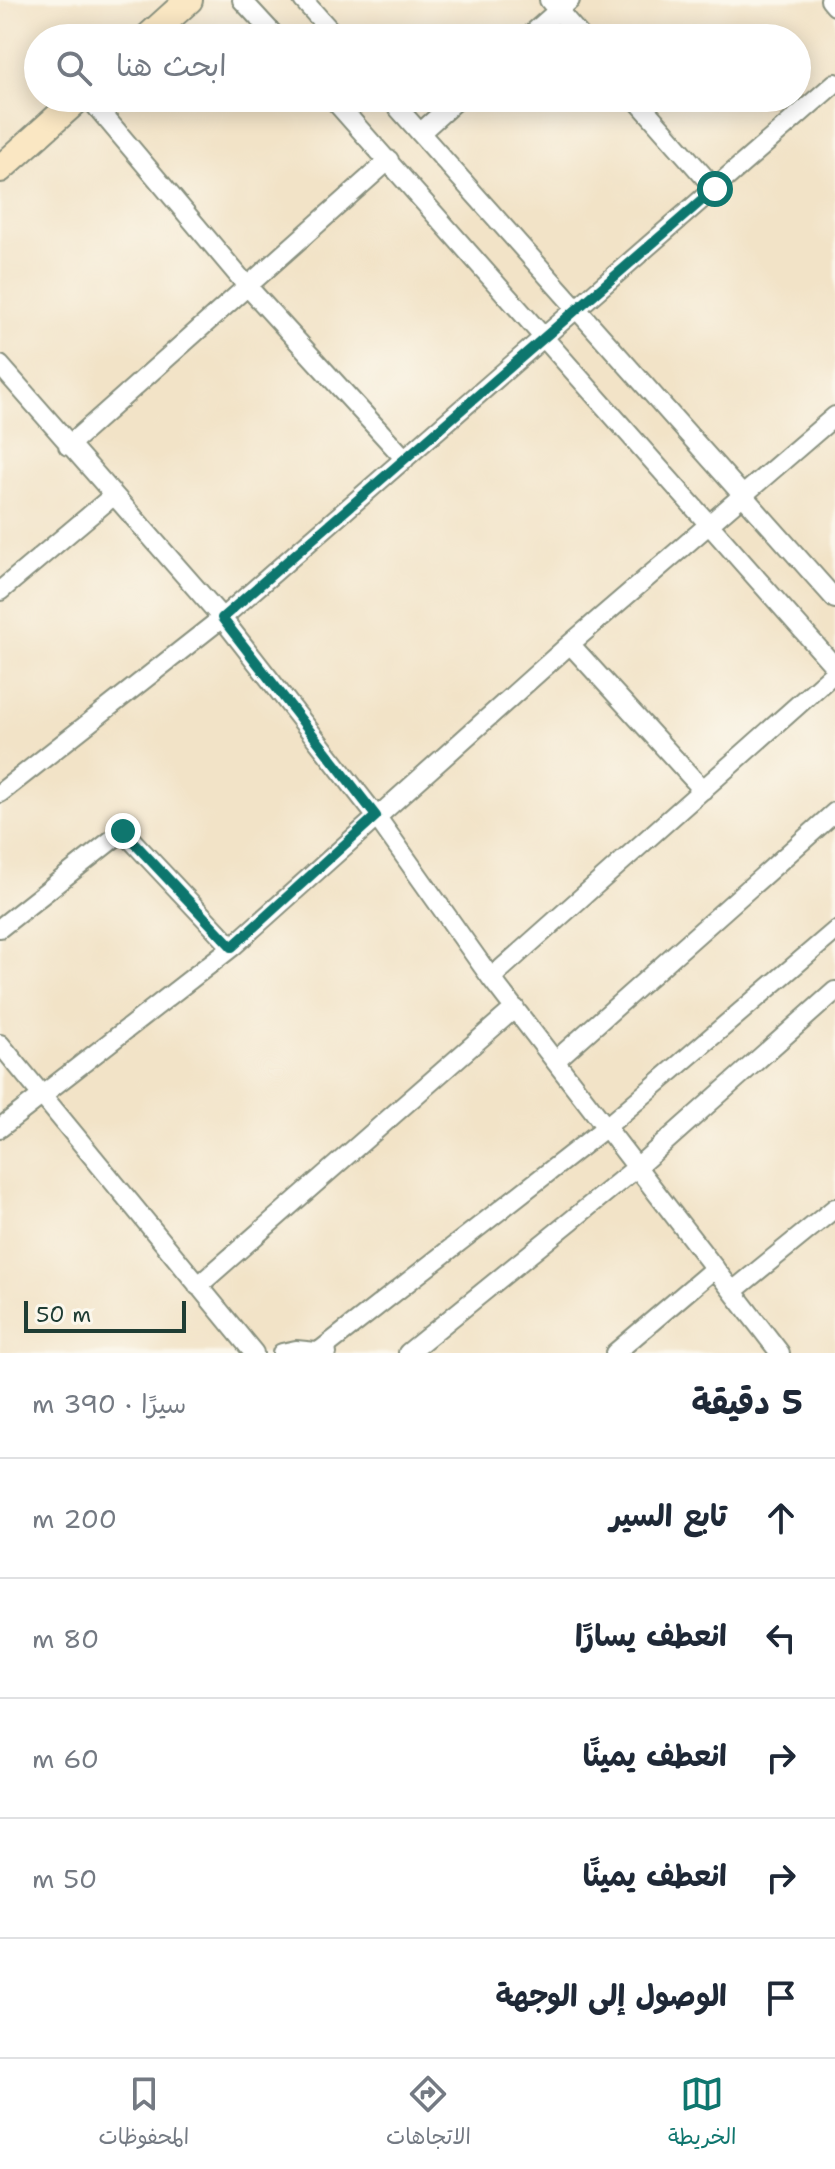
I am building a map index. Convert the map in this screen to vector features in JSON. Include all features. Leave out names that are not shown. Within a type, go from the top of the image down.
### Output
[{"type":"street","points":[[162,24],[189,0]]},
{"type":"street","points":[[242,0],[264,24]]},
{"type":"street","points":[[303,0],[324,24]]},
{"type":"street","points":[[830,0],[835,6]]},
{"type":"street","points":[[540,24],[559,3],[573,24]]},
{"type":"street","points":[[811,104],[835,83]]},
{"type":"street","points":[[0,169],[63,112]]},
{"type":"street","points":[[101,112],[248,287],[405,459]]},
{"type":"street","points":[[345,112],[835,670],[491,978]]},
{"type":"street","points":[[401,112],[835,599]]},
{"type":"street","points":[[420,133],[443,112]]},
{"type":"street","points":[[647,112],[715,189]]},
{"type":"street","points":[[0,793],[222,618],[802,112]]},
{"type":"street","points":[[68,446],[389,160]]},
{"type":"street","points":[[0,365],[222,618],[376,816],[491,978],[780,1353]]},
{"type":"street","points":[[0,1128],[232,947],[570,644],[835,416]]},
{"type":"street","points":[[0,591],[114,495]]},
{"type":"street","points":[[570,644],[703,790]]},
{"type":"street","points":[[555,1061],[835,812]]},
{"type":"street","points":[[0,928],[123,831],[232,947]]},
{"type":"street","points":[[282,1353],[324,1351],[605,1128],[835,931]]},
{"type":"street","points":[[408,1353],[636,1168],[835,991]]},
{"type":"street","points":[[198,1286],[515,1008]]},
{"type":"street","points":[[0,1044],[40,1097],[254,1353]]},
{"type":"street","points":[[733,1291],[835,1208]]},
{"type":"street","points":[[615,1353],[715,1268]]},
{"type":"route","points":[[123,831],[232,947],[376,816],[222,618],[715,189]]}]
